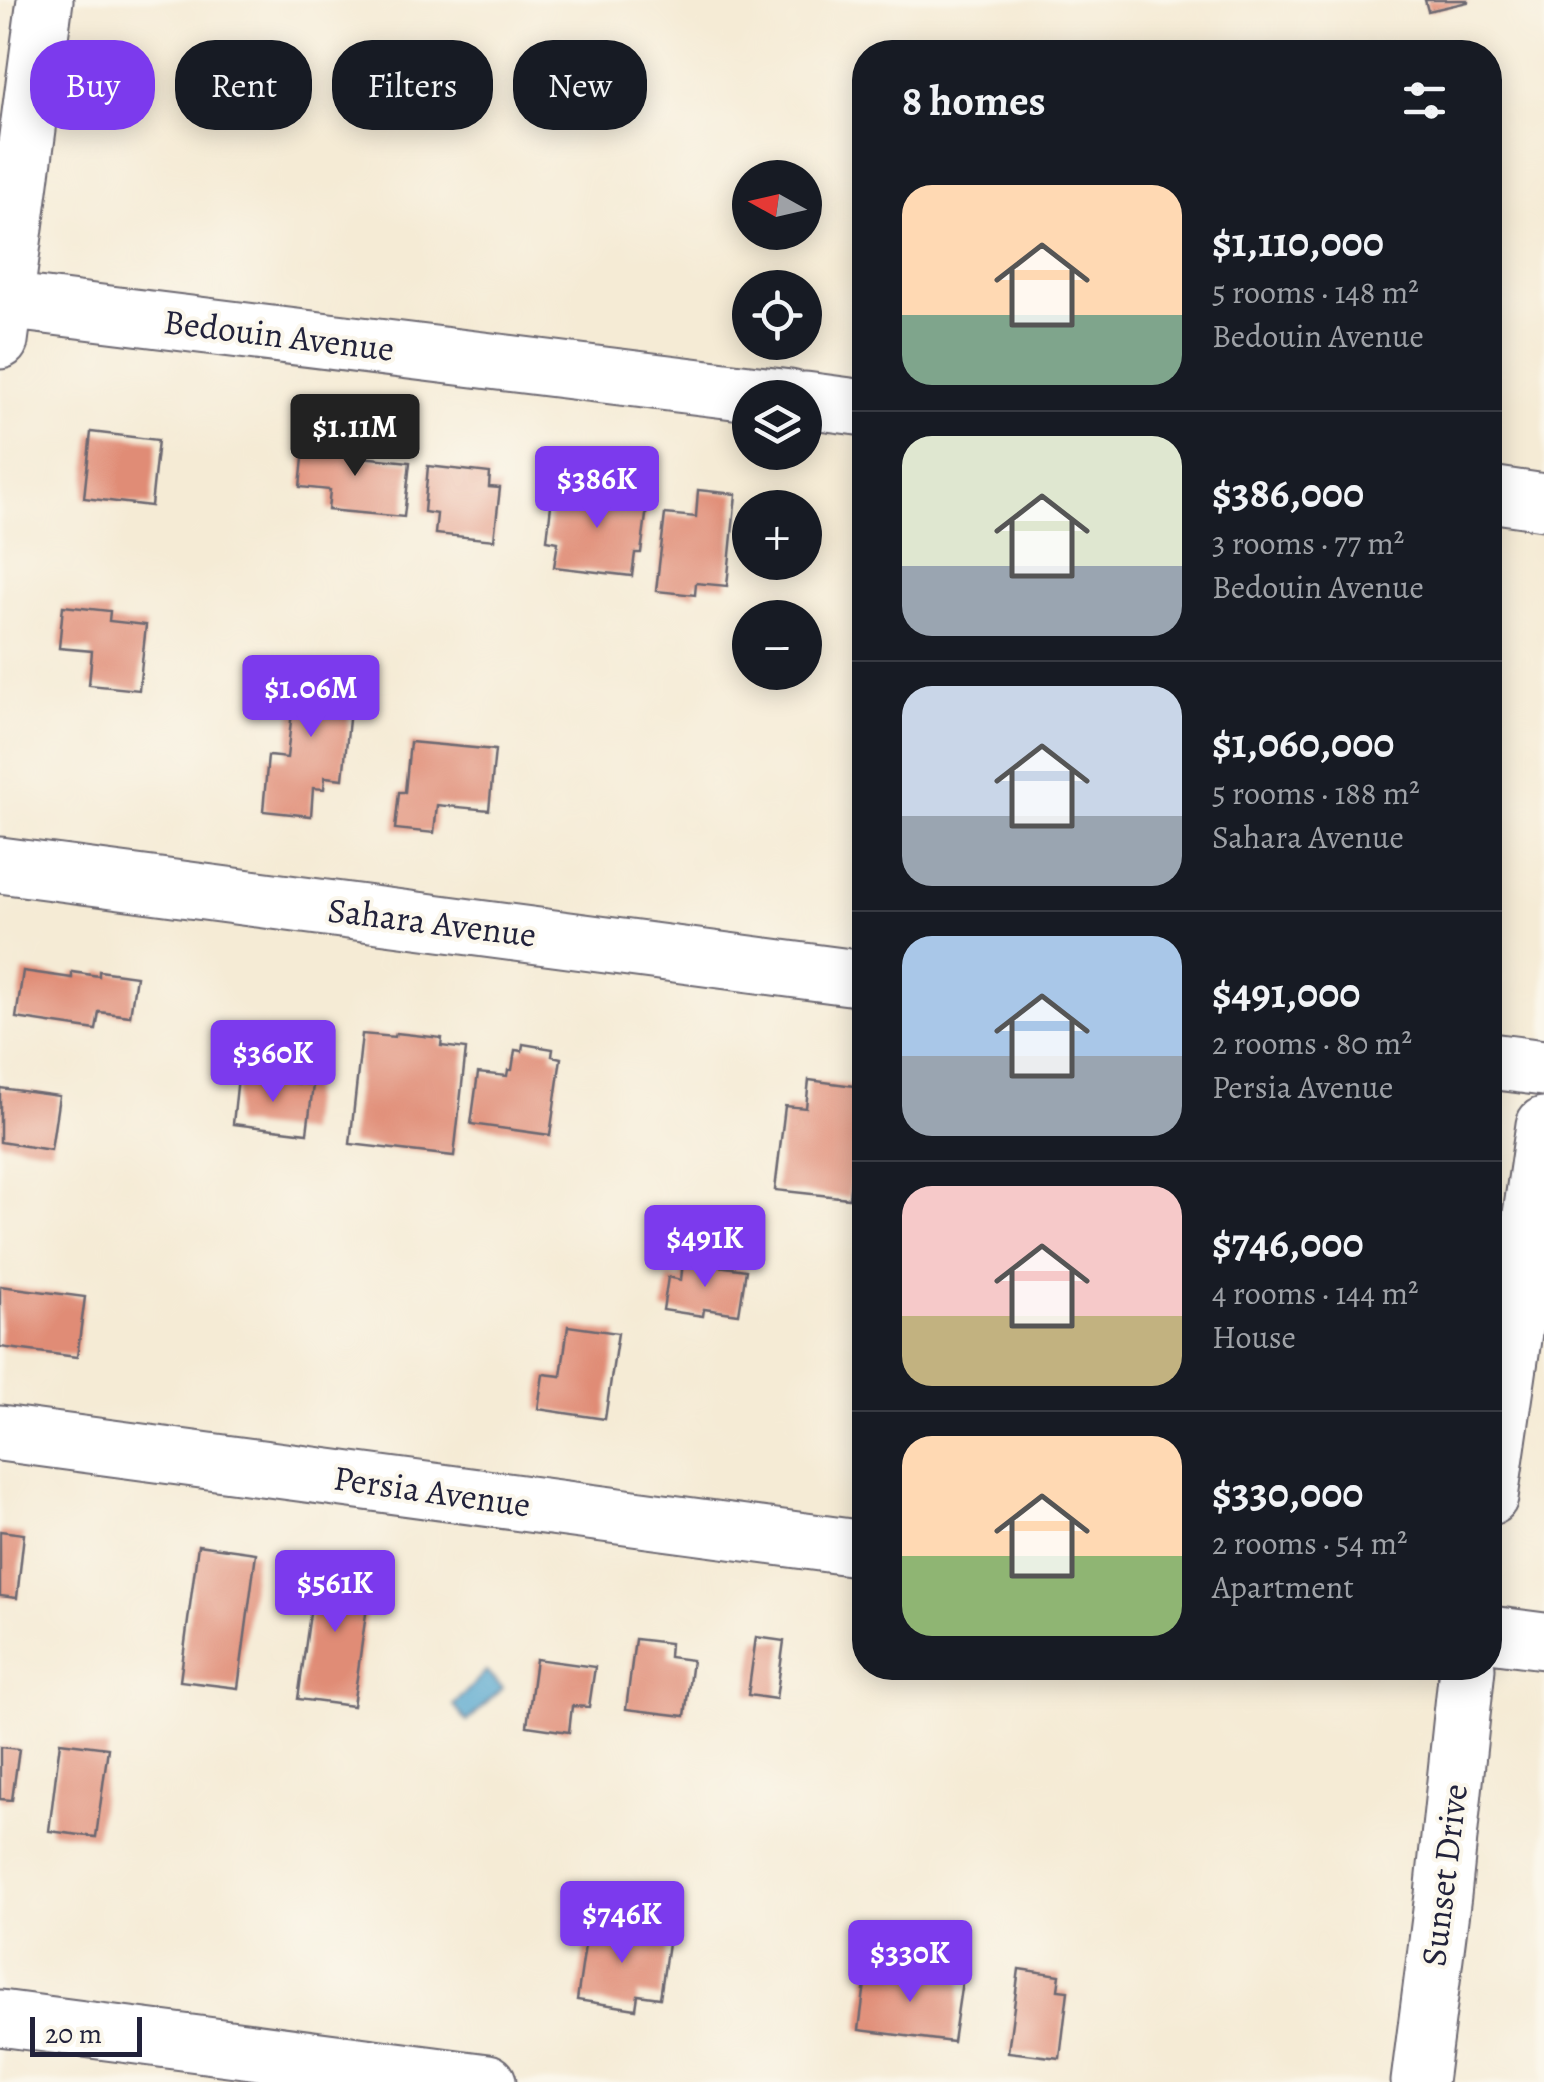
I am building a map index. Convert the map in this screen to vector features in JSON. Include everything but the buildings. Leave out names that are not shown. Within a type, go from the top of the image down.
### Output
[{"type":"street","points":[[3,321],[45,0]]},
{"type":"street","name":"Bedouin Avenue","points":[[3,321],[732,392]]},
{"type":"street","points":[[822,402],[852,406]]},
{"type":"street","points":[[1502,496],[1544,502]]},
{"type":"street","name":"Sahara Avenue","points":[[0,865],[852,976]]},
{"type":"street","points":[[1502,1063],[1544,1068]]},
{"type":"street","points":[[1502,1414],[1544,1125]]},
{"type":"street","name":"Persia Avenue","points":[[0,1432],[852,1548]]},
{"type":"street","points":[[1502,1635],[1544,1640]]},
{"type":"street","name":"Sunset Drive","points":[[1419,2082],[1444,1895],[1466,1680]]},
{"type":"street","points":[[0,2018],[488,2082]]},
{"type":"water","points":[[486,1671],[502,1688],[467,1722],[454,1705]]}]
